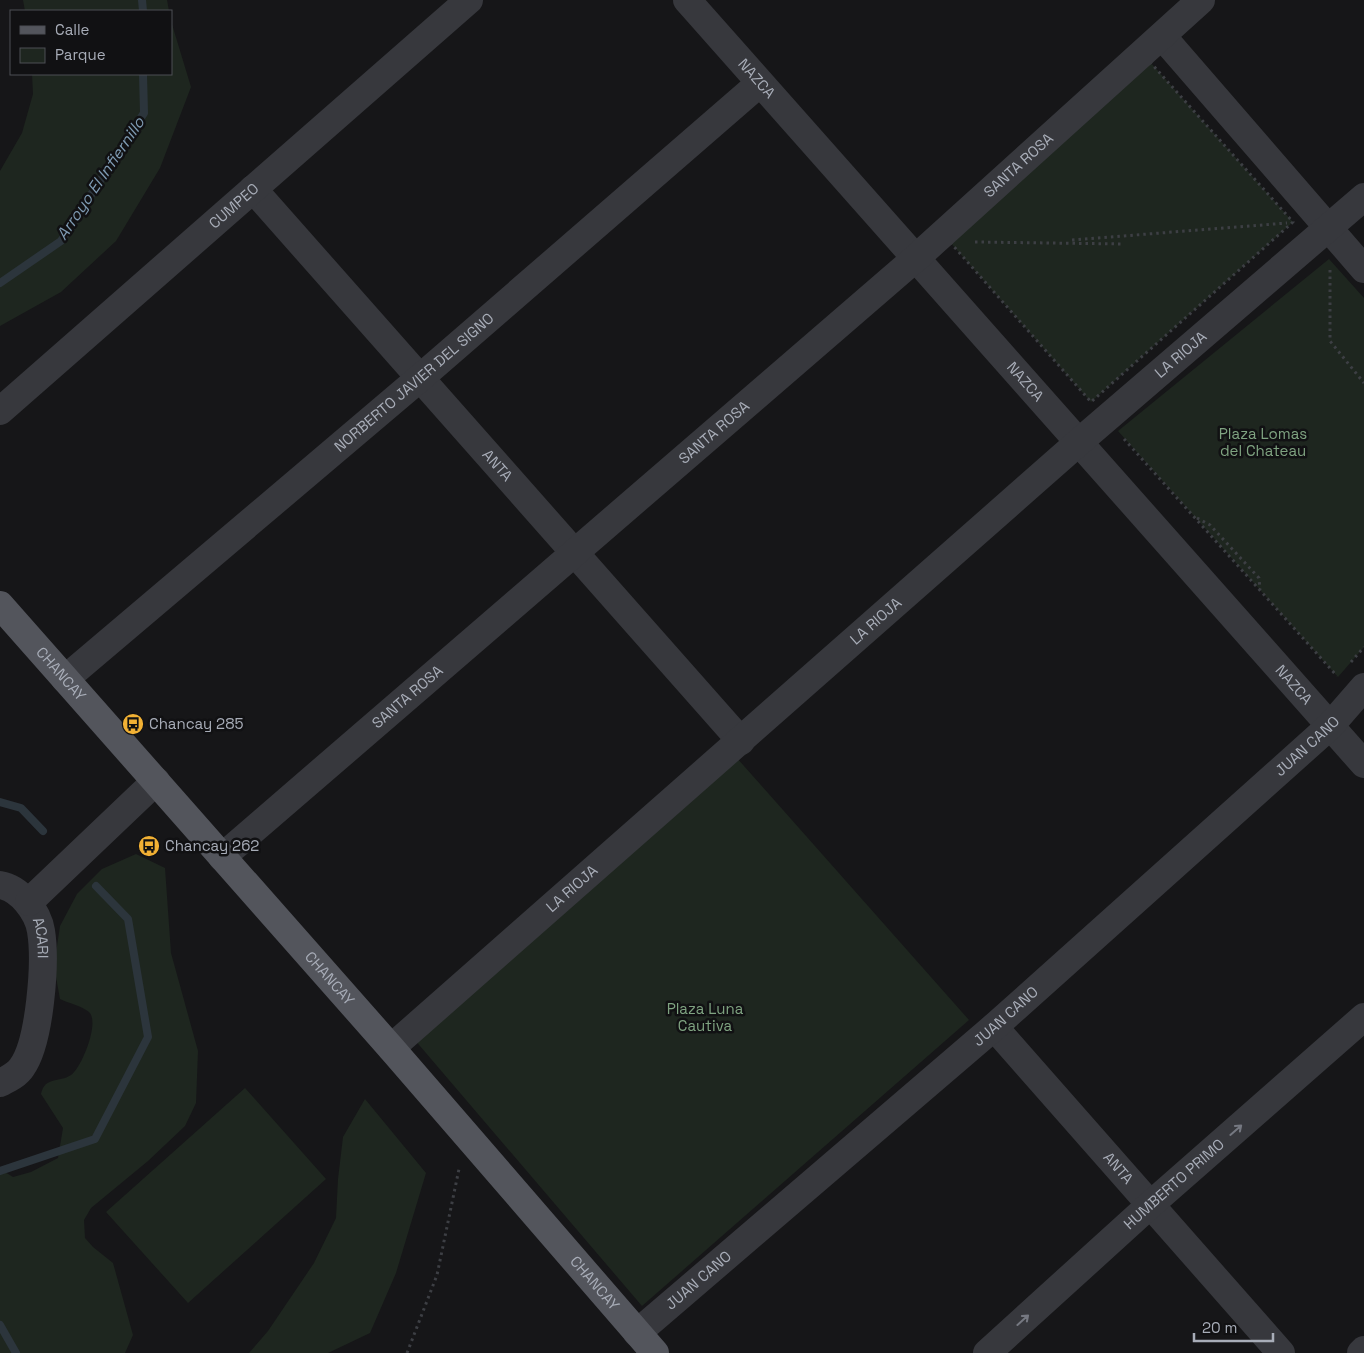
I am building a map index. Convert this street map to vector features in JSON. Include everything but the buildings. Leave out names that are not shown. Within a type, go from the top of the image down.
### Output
[{"type":"main road","name":"CHANCAY","points":[[0,605],[391,1048],[655,1353]]},
{"type":"street","name":"CUMPEO","points":[[0,411],[469,0]]},
{"type":"street","name":"NAZCA","points":[[687,0],[1364,764]]},
{"type":"street","name":"SANTA ROSA","points":[[222,857],[916,258],[1201,0]]},
{"type":"street","points":[[1162,36],[1364,269]]},
{"type":"street","name":"NORBERTO JAVIER DEL SIGNO","points":[[65,679],[420,378],[760,83]]},
{"type":"street","name":"ANTA","points":[[253,189],[740,741]]},
{"type":"street","name":"LA RIOJA","points":[[391,1048],[1079,442],[1364,197]]},
{"type":"street","name":"JUAN CANO","points":[[637,1333],[994,1027],[1330,726],[1364,687]]},
{"type":"street","points":[[28,902],[156,781]]},
{"type":"street","name":"ACARI","points":[[0,885],[6,886],[28,902],[41,930],[40,1011],[32,1048],[22,1068],[10,1079],[0,1083]]},
{"type":"street","name":"HUMBERTO PRIMO","points":[[987,1353],[1150,1205],[1364,1017]]},
{"type":"street","name":"ANTA","points":[[994,1027],[1281,1353]]},
{"type":"street","points":[[1361,1353],[1364,1350]]},
{"type":"path","points":[[949,242],[1150,62],[1293,222]]},
{"type":"path","points":[[1072,240],[1293,222]]},
{"type":"path","points":[[949,242],[1091,402],[1293,222]]},
{"type":"path","points":[[949,242],[959,242]]},
{"type":"path","points":[[969,242],[1124,244]]},
{"type":"path","points":[[1330,268],[1330,341],[1364,383]]},
{"type":"path","points":[[1118,431],[1338,677]]},
{"type":"path","points":[[1195,517],[1210,524],[1259,578],[1260,591]]},
{"type":"path","points":[[406,1353],[437,1275],[465,1135]]},
{"type":"green space","points":[[23,0],[167,0],[169,10],[25,10]]},
{"type":"green space","points":[[172,24],[191,87],[160,168],[116,241],[61,292],[0,326],[0,171],[22,133],[33,94],[32,75],[172,75]]},
{"type":"green space","points":[[1150,62],[1293,222],[1091,402],[949,241]]},
{"type":"green space","name":"Plaza Lomas del Chateau","points":[[1329,259],[1364,298],[1364,647],[1338,677],[1118,431]]},
{"type":"green space","name":"Plaza Luna Cautiva","points":[[736,757],[969,1020],[642,1306],[414,1039]]},
{"type":"green space","points":[[136,854],[165,868],[171,953],[198,1051],[196,1103],[185,1126],[148,1161],[91,1208],[84,1220],[85,1238],[113,1263],[133,1335],[125,1353],[0,1353],[0,1169],[13,1177],[31,1172],[58,1158],[63,1128],[41,1094],[43,1088],[49,1082],[71,1075],[80,1063],[91,1034],[92,1017],[89,1012],[60,999],[54,966],[60,926],[77,894],[102,869]]},
{"type":"green space","points":[[245,1088],[326,1179],[188,1303],[106,1212]]},
{"type":"green space","points":[[365,1099],[426,1173],[396,1273],[370,1333],[328,1353],[249,1353],[268,1331],[314,1263],[336,1218],[343,1137]]},
{"type":"waterway","name":"Arroyo El Infiernillo","points":[[142,0],[143,10]]},
{"type":"waterway","name":"Arroyo El Infiernillo","points":[[0,283],[61,241],[144,113],[143,75]]},
{"type":"waterway","name":"Arroyo El Infiernillo","points":[[0,802],[21,808],[43,831]]},
{"type":"waterway","name":"Arroyo El Infiernillo","points":[[0,1171],[95,1139],[148,1037],[128,919],[96,886]]},
{"type":"waterway","name":"Arroyo El Infiernillo","points":[[0,1325],[16,1353]]},
{"type":"place","name":"Chancay 285","points":[[133,724]]},
{"type":"place","name":"Chancay 262","points":[[149,846]]}]
